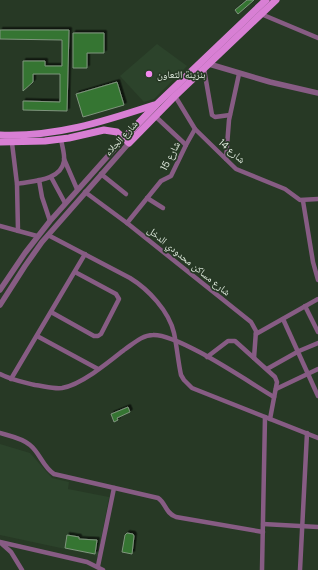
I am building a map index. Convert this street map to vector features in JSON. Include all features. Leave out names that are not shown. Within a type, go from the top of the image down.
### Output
[{"type":"main road","name":"شارع الجلاء","points":[[127,140],[156,104],[266,0]]},
{"type":"main road","name":"شارع الجلاء","points":[[127,140],[155,116],[276,0]]},
{"type":"main road","points":[[0,135],[28,135],[69,130],[96,124],[156,104]]},
{"type":"main road","points":[[0,142],[12,143],[61,139],[104,130],[117,132],[127,140]]},
{"type":"street","points":[[261,14],[318,38]]},
{"type":"street","points":[[230,114],[215,117],[212,115],[207,67],[318,93]]},
{"type":"street","points":[[226,159],[230,114],[240,74]]},
{"type":"street","name":"شارع 14","points":[[175,96],[195,129],[239,171],[281,187],[288,191],[296,199],[303,201]]},
{"type":"street","points":[[155,116],[186,145]]},
{"type":"street","name":"شارع 15","points":[[127,223],[161,180],[171,176],[195,129]]},
{"type":"street","points":[[61,139],[64,159],[78,189]]},
{"type":"street","name":"شارع الجلاء","points":[[0,305],[30,258],[101,174],[127,140]]},
{"type":"street","name":"شارع الجلاء","points":[[0,290],[37,236],[78,189],[127,140]]},
{"type":"street","points":[[12,143],[17,184],[18,231]]},
{"type":"street","points":[[17,184],[52,177],[60,169],[64,159]]},
{"type":"street","points":[[101,174],[126,194]]},
{"type":"street","points":[[52,177],[65,203]]},
{"type":"street","points":[[39,180],[42,197],[50,221]]},
{"type":"street","name":"شارع مساكن محدودي الدخل","points":[[85,192],[127,223],[251,322],[255,327],[256,334]]},
{"type":"street","points":[[146,198],[162,208]]},
{"type":"street","points":[[318,199],[303,201],[313,262],[318,280]]},
{"type":"street","points":[[0,226],[37,236]]},
{"type":"street","points":[[48,235],[130,278],[147,291],[157,302],[170,322],[175,340],[180,370],[188,385],[192,388],[318,438]]},
{"type":"street","points":[[11,379],[85,254]]},
{"type":"street","points":[[51,312],[94,336],[101,334],[119,299],[118,296],[75,272]]},
{"type":"street","points":[[254,358],[256,334],[318,299]]},
{"type":"street","points":[[305,306],[318,332]]},
{"type":"street","points":[[283,319],[318,394]]},
{"type":"street","points":[[0,381],[1,375],[11,379],[52,388],[63,388],[73,384],[98,369],[138,340],[147,336],[160,335],[175,340],[208,357],[274,398]]},
{"type":"street","points":[[37,336],[98,369]]},
{"type":"street","points":[[208,357],[233,340],[267,369],[276,378],[276,389],[270,419]]},
{"type":"street","points":[[267,369],[318,342]]},
{"type":"street","points":[[276,389],[318,369]]},
{"type":"street","points":[[262,570],[265,417]]},
{"type":"street","points":[[0,433],[29,444],[46,467],[54,474],[158,498],[169,514],[176,517],[263,532]]},
{"type":"street","points":[[300,570],[307,434]]},
{"type":"street","points":[[98,566],[114,488]]},
{"type":"street","points":[[263,524],[318,527]]},
{"type":"street","points":[[0,542],[87,562],[98,566],[103,570]]},
{"type":"street","points":[[0,542],[11,552],[22,570]]},
{"type":"shaded area","points":[[157,44],[187,66],[154,99],[144,102],[120,76]]},
{"type":"shaded area","points":[[0,444],[30,453],[52,478],[69,482],[68,489],[109,497],[98,556],[0,535]]},
{"type":"building","points":[[247,0],[254,0],[238,14],[235,10]]},
{"type":"building","points":[[0,30],[69,30],[67,111],[23,110],[23,101],[60,102],[60,74],[33,74],[33,82],[23,91],[23,61],[45,61],[45,66],[62,66],[62,40],[0,39]]},
{"type":"building","points":[[73,33],[104,33],[104,53],[87,53],[87,68],[73,68]]},
{"type":"building","points":[[117,82],[124,105],[83,117],[76,94]]},
{"type":"building","points":[[128,407],[130,412],[117,418],[118,420],[114,422],[111,414]]},
{"type":"building","points":[[127,533],[133,534],[134,536],[132,554],[122,552],[125,535]]},
{"type":"building","points":[[67,535],[79,537],[79,539],[97,540],[95,554],[65,548]]},
{"type":"place","name":"بنزينة التعاون","points":[[149,74]]}]
